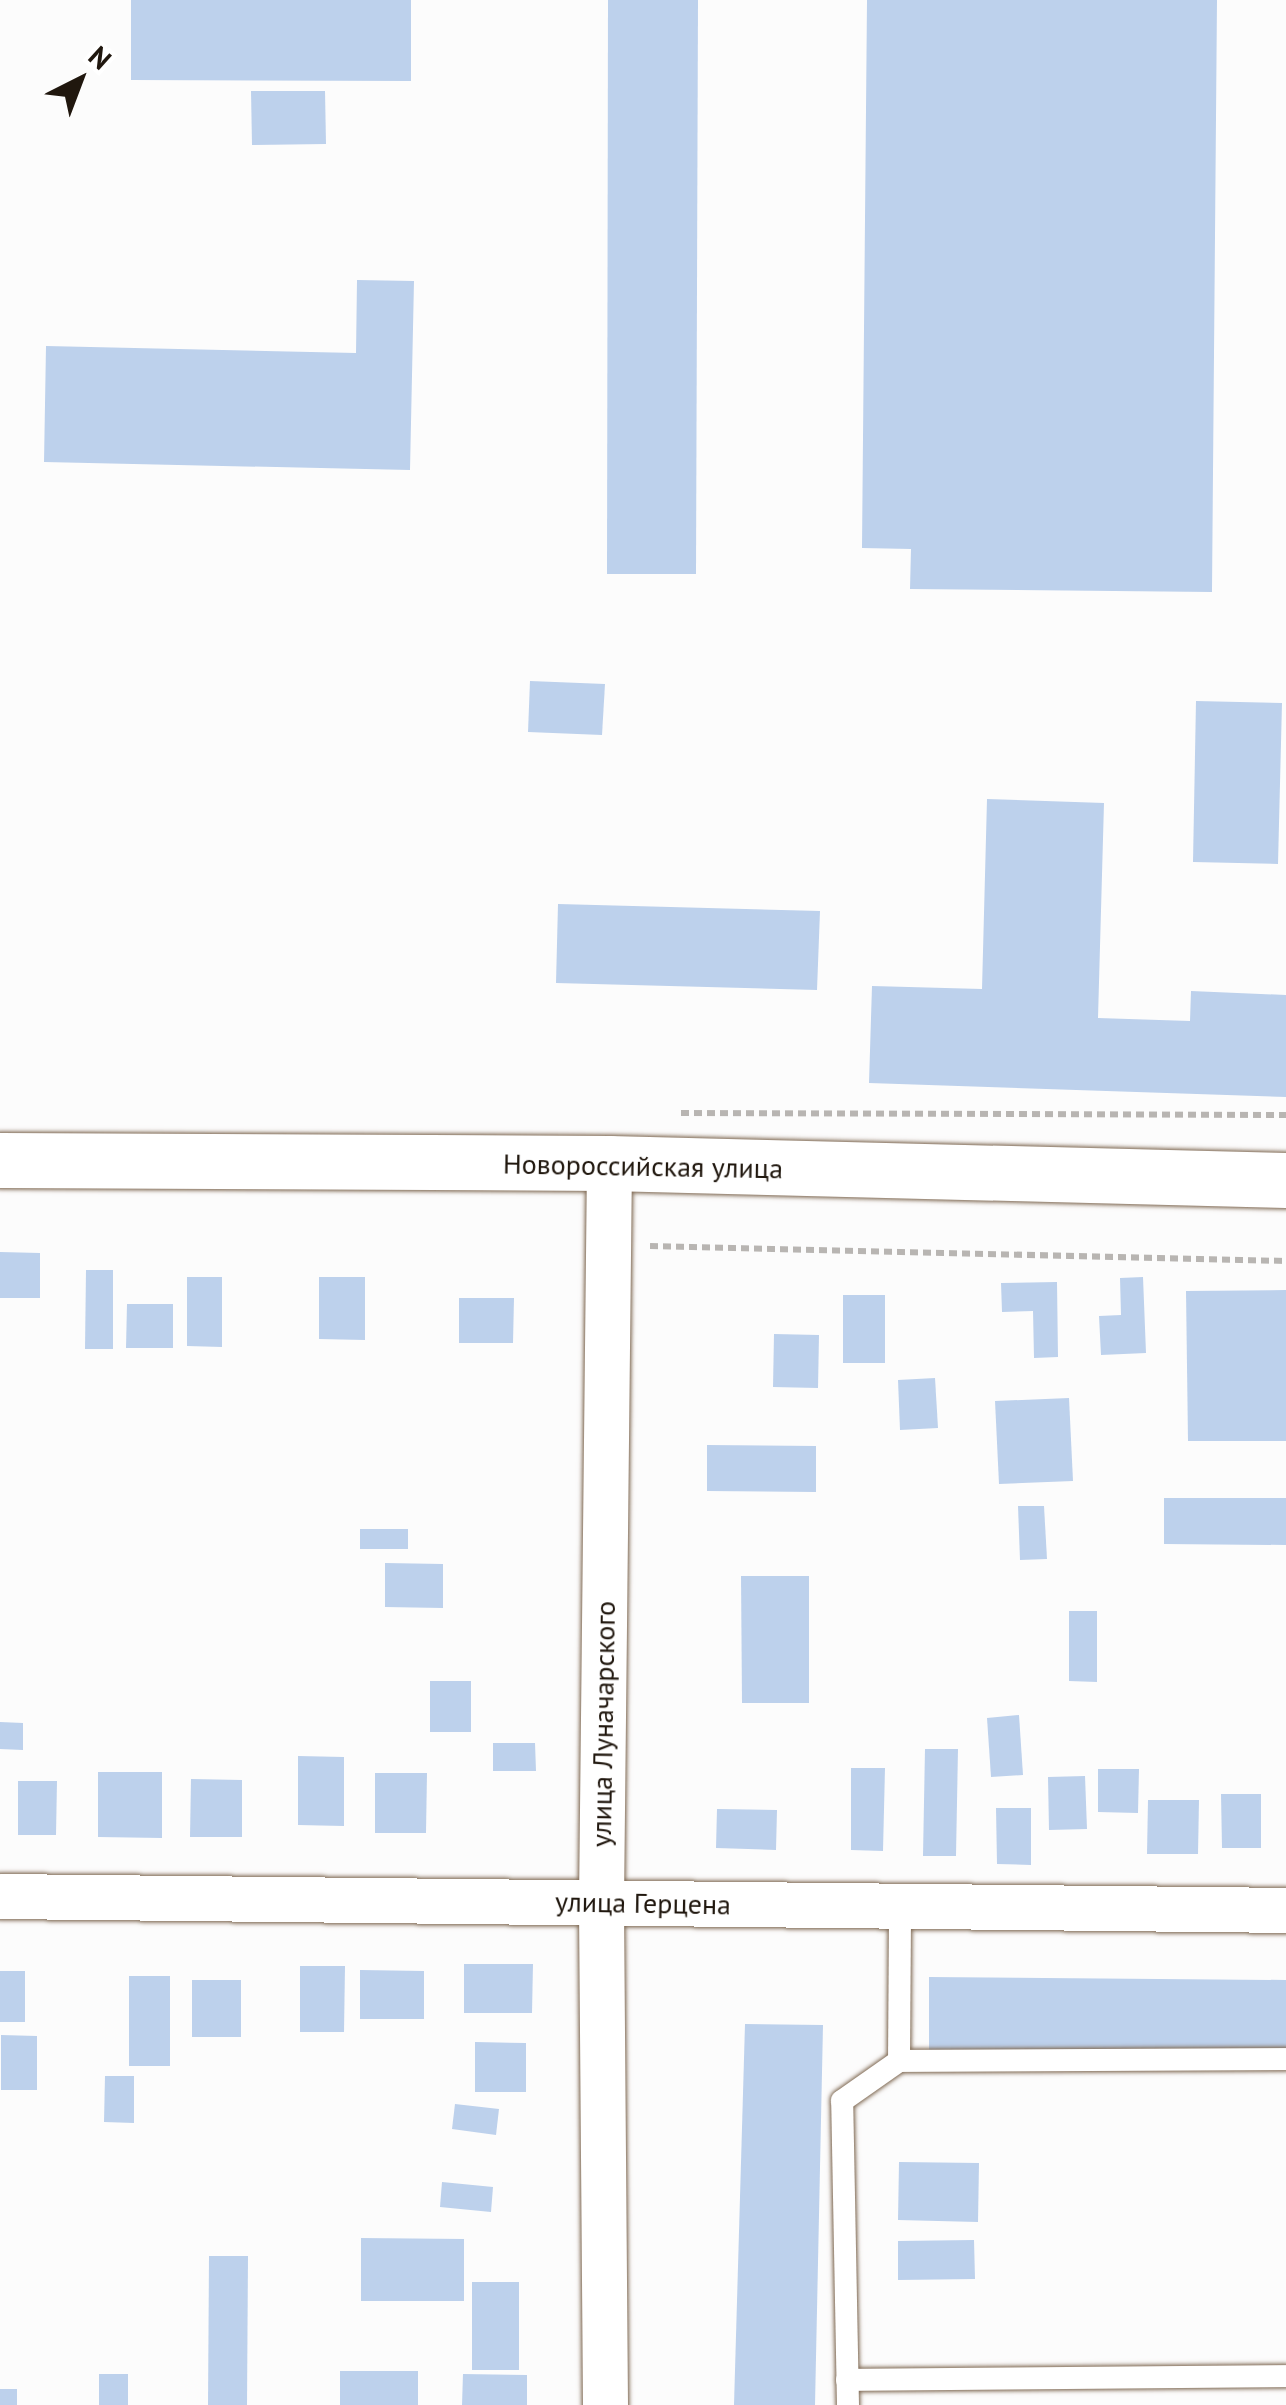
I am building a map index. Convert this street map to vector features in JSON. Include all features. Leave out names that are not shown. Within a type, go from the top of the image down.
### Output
[{"type":"main road","name":"Новороссийская улица","points":[[0,1160],[610,1163],[1286,1180]]},
{"type":"street","name":"улица Луначарского","points":[[605,2405],[601,1902],[610,1163]]},
{"type":"street","name":"улица Герцена","points":[[0,1896],[1286,1910]]},
{"type":"lane","points":[[899,2061],[900,1906]]},
{"type":"lane","points":[[848,2405],[842,2101],[899,2061],[1286,2060]]},
{"type":"lane","points":[[848,2380],[1286,2376]]},
{"type":"path","points":[[608,1245],[1286,1261]]},
{"type":"building","points":[[131,0],[411,0],[411,81],[131,80]]},
{"type":"building","points":[[608,0],[698,0],[696,574],[607,574]]},
{"type":"building","points":[[867,0],[1217,0],[1212,592],[910,589],[911,549],[862,548]]},
{"type":"building","points":[[251,91],[325,91],[326,144],[252,145]]},
{"type":"building","points":[[357,280],[414,281],[410,470],[44,462],[46,346],[356,353]]},
{"type":"building","points":[[530,681],[605,684],[602,735],[528,732]]},
{"type":"building","points":[[1196,701],[1282,703],[1278,864],[1193,862]]},
{"type":"building","points":[[987,799],[1104,803],[1098,1018],[1190,1021],[1191,991],[1286,995],[1286,1097],[869,1083],[872,986],[982,989]]},
{"type":"building","points":[[558,904],[820,911],[817,990],[556,983]]},
{"type":"building","points":[[0,1252],[40,1253],[40,1298],[0,1298]]},
{"type":"building","points":[[86,1270],[113,1270],[113,1349],[85,1349]]},
{"type":"building","points":[[187,1277],[222,1277],[222,1347],[187,1346]]},
{"type":"building","points":[[319,1277],[365,1277],[365,1340],[319,1339]]},
{"type":"building","points":[[1143,1277],[1146,1353],[1101,1355],[1099,1316],[1121,1315],[1120,1278]]},
{"type":"building","points":[[1057,1282],[1058,1357],[1034,1358],[1033,1311],[1002,1312],[1001,1283]]},
{"type":"building","points":[[1286,1290],[1286,1441],[1188,1441],[1186,1291]]},
{"type":"building","points":[[843,1295],[885,1295],[885,1363],[843,1363]]},
{"type":"building","points":[[459,1298],[514,1298],[513,1343],[459,1343]]},
{"type":"building","points":[[127,1304],[173,1304],[173,1348],[126,1348]]},
{"type":"building","points":[[774,1334],[819,1335],[818,1388],[773,1387]]},
{"type":"building","points":[[935,1378],[938,1428],[900,1430],[898,1380]]},
{"type":"building","points":[[1069,1398],[1073,1481],[999,1484],[995,1401]]},
{"type":"building","points":[[707,1445],[816,1446],[816,1492],[707,1491]]},
{"type":"building","points":[[1164,1498],[1286,1498],[1286,1545],[1164,1544]]},
{"type":"building","points":[[1018,1506],[1044,1506],[1047,1559],[1020,1560]]},
{"type":"building","points":[[360,1529],[408,1529],[408,1549],[360,1549]]},
{"type":"building","points":[[385,1563],[443,1564],[443,1608],[385,1607]]},
{"type":"building","points":[[741,1576],[809,1576],[809,1703],[742,1703]]},
{"type":"building","points":[[1069,1611],[1097,1611],[1097,1682],[1069,1681]]},
{"type":"building","points":[[430,1681],[471,1681],[471,1732],[430,1732]]},
{"type":"building","points":[[1019,1715],[1023,1775],[991,1777],[987,1718]]},
{"type":"building","points":[[0,1722],[23,1723],[23,1750],[0,1749]]},
{"type":"building","points":[[493,1743],[535,1743],[536,1771],[493,1771]]},
{"type":"building","points":[[925,1749],[958,1749],[956,1856],[923,1856]]},
{"type":"building","points":[[298,1756],[344,1757],[344,1826],[298,1825]]},
{"type":"building","points":[[851,1768],[885,1768],[883,1851],[851,1850]]},
{"type":"building","points":[[1098,1769],[1139,1769],[1138,1813],[1098,1812]]},
{"type":"building","points":[[98,1772],[162,1772],[162,1838],[98,1837]]},
{"type":"building","points":[[375,1773],[427,1773],[426,1833],[375,1833]]},
{"type":"building","points":[[1085,1776],[1087,1829],[1049,1830],[1048,1777]]},
{"type":"building","points":[[191,1779],[242,1780],[242,1837],[190,1837]]},
{"type":"building","points":[[18,1781],[57,1781],[56,1835],[18,1835]]},
{"type":"building","points":[[1221,1794],[1261,1794],[1261,1848],[1222,1848]]},
{"type":"building","points":[[1148,1800],[1199,1800],[1198,1854],[1147,1854]]},
{"type":"building","points":[[996,1808],[1031,1808],[1031,1865],[997,1864]]},
{"type":"building","points":[[717,1809],[777,1810],[776,1850],[716,1848]]},
{"type":"building","points":[[464,1964],[533,1964],[532,2013],[464,2013]]},
{"type":"building","points":[[300,1966],[345,1966],[344,2032],[300,2032]]},
{"type":"building","points":[[360,1970],[424,1971],[424,2019],[360,2019]]},
{"type":"building","points":[[0,1971],[25,1971],[25,2022],[0,2022]]},
{"type":"building","points":[[129,1976],[170,1976],[170,2066],[129,2066]]},
{"type":"building","points":[[929,1977],[1286,1980],[1286,2057],[929,2054]]},
{"type":"building","points":[[192,1980],[241,1980],[241,2037],[192,2037]]},
{"type":"building","points":[[745,2024],[823,2025],[815,2405],[734,2405]]},
{"type":"building","points":[[1,2035],[37,2036],[37,2090],[1,2090]]},
{"type":"building","points":[[475,2042],[526,2043],[526,2092],[475,2092]]},
{"type":"building","points":[[105,2076],[134,2076],[134,2123],[104,2122]]},
{"type":"building","points":[[455,2104],[499,2109],[496,2135],[452,2129]]},
{"type":"building","points":[[899,2162],[979,2163],[978,2222],[898,2220]]},
{"type":"building","points":[[442,2182],[493,2187],[491,2212],[440,2207]]},
{"type":"building","points":[[361,2238],[464,2239],[464,2301],[361,2301]]},
{"type":"building","points":[[974,2240],[975,2279],[898,2280],[898,2241]]},
{"type":"building","points":[[209,2256],[248,2256],[247,2405],[208,2405]]},
{"type":"building","points":[[472,2282],[519,2282],[519,2370],[472,2370]]},
{"type":"building","points":[[340,2371],[418,2371],[418,2405],[340,2405]]},
{"type":"building","points":[[99,2374],[128,2374],[128,2405],[99,2405]]},
{"type":"building","points":[[463,2374],[527,2375],[527,2405],[462,2405]]},
{"type":"building","points":[[0,2389],[17,2389],[17,2405],[0,2405]]}]
